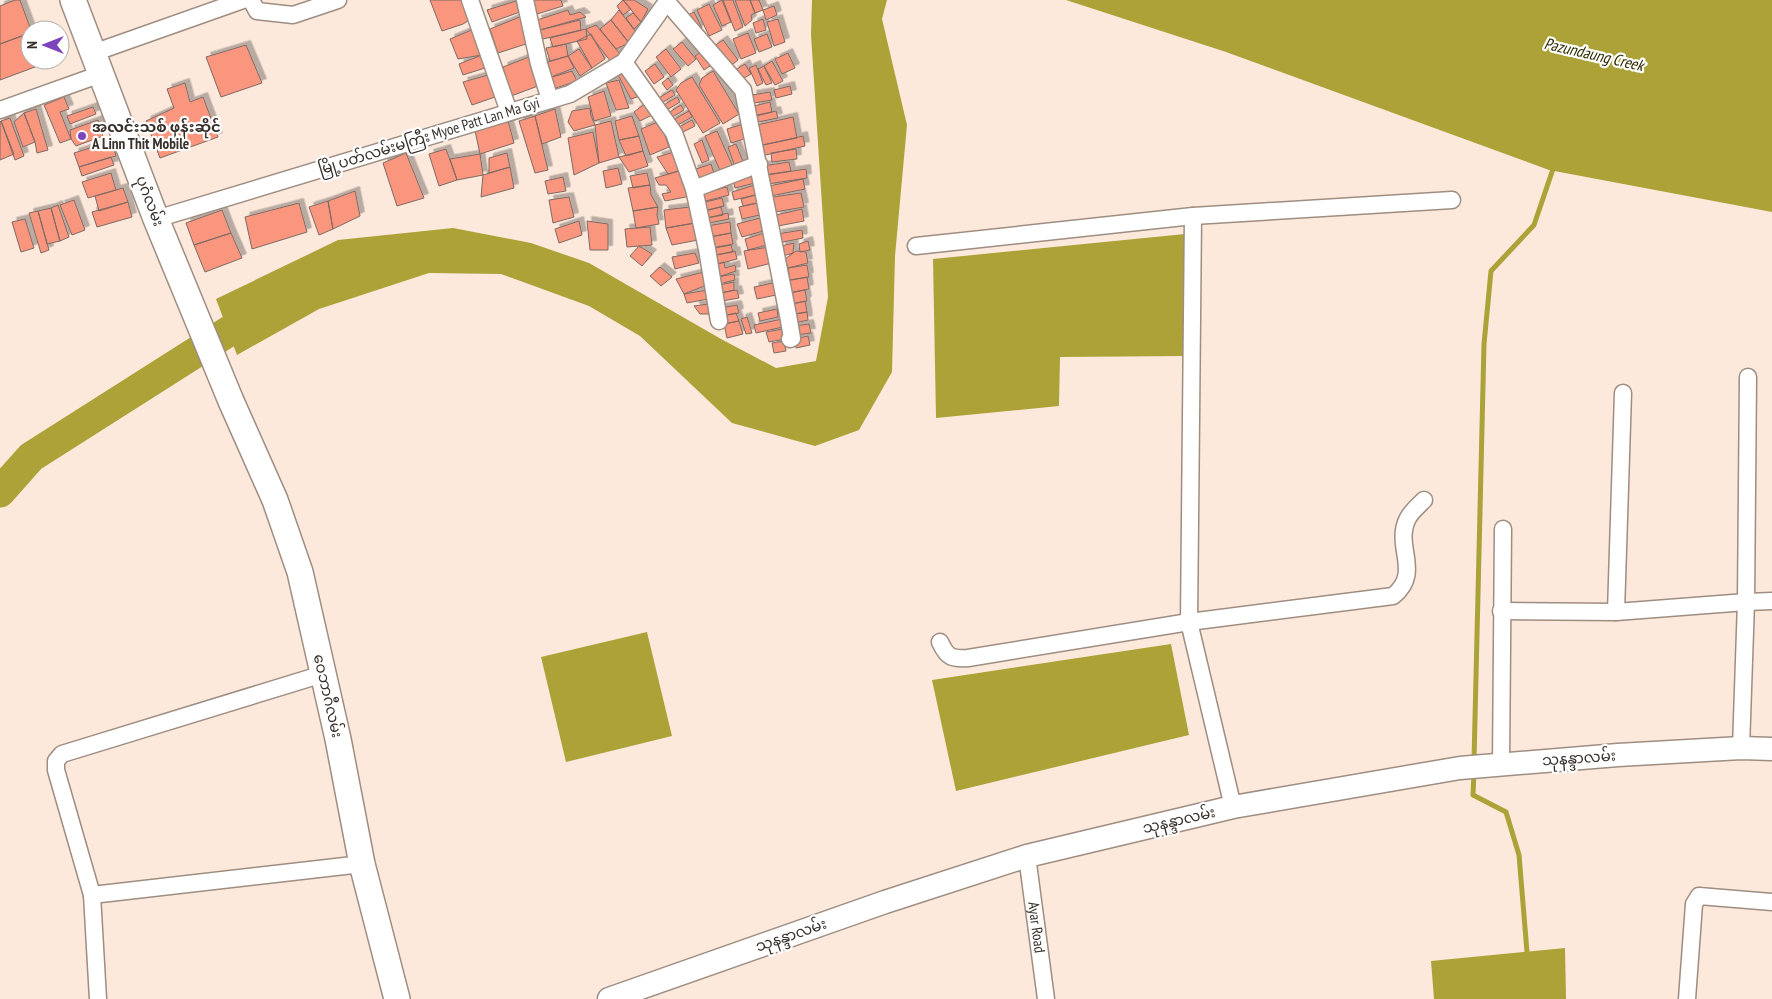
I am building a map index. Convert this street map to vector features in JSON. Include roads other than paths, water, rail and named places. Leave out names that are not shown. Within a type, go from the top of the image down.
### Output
[{"type":"main road","name":"ပုဂံလမ်း","points":[[73,0],[156,219],[231,401]]},
{"type":"main road","name":"ဝေဘာဂီလမ်း","points":[[231,401],[275,500],[300,572],[362,864],[396,999]]},
{"type":"main road","name":"သုနန္ဒာလမ်း","points":[[609,999],[885,902],[1027,856],[1233,808],[1460,768],[1741,748],[1772,749]]},
{"type":"street","points":[[0,110],[97,63],[243,0]]},
{"type":"street","points":[[251,0],[256,11],[293,16],[338,0]]},
{"type":"street","points":[[470,0],[509,112]]},
{"type":"street","points":[[525,0],[539,64],[550,100]]},
{"type":"street","points":[[667,1],[743,90],[790,323],[792,338],[790,339]]},
{"type":"street","name":"မြို့ပတ်လမ်းမကြီး Myoe Patt Lan Ma Gyi","points":[[156,219],[570,94],[624,62],[667,1]]},
{"type":"street","points":[[624,62],[674,133],[694,189],[707,249],[719,321]]},
{"type":"street","points":[[694,189],[759,164]]},
{"type":"street","points":[[916,246],[1194,216],[1452,200]]},
{"type":"street","points":[[1194,216],[1189,622],[1233,808]]},
{"type":"street","points":[[1741,748],[1746,602],[1748,377]]},
{"type":"street","points":[[1616,612],[1623,393]]},
{"type":"street","points":[[940,642],[945,652],[955,658],[968,658],[1189,622],[1393,596],[1401,590],[1408,576],[1403,536],[1408,518],[1424,500]]},
{"type":"street","points":[[1501,764],[1503,529]]},
{"type":"street","points":[[1501,610],[1616,612],[1772,601]]},
{"type":"street","points":[[98,999],[92,895],[56,770],[56,761],[62,754],[323,674]]},
{"type":"street","name":"Ayar Road","points":[[1027,856],[1046,999]]},
{"type":"street","points":[[92,895],[362,864]]},
{"type":"street","points":[[1687,999],[1694,904],[1699,896],[1772,902]]},
{"type":"water","points":[[812,0],[887,0],[882,19],[907,125],[895,256],[892,372],[859,430],[815,446],[732,423],[640,336],[589,306],[501,274],[429,273],[319,309],[237,355],[216,299],[338,240],[453,228],[531,243],[589,263],[721,339],[776,368],[816,361],[828,297],[811,35]]},
{"type":"water","name":"Pazundaung Creek","points":[[1066,0],[1772,0],[1772,212],[1549,170],[1226,52]]},
{"type":"water","points":[[1185,234],[1183,356],[1060,357],[1059,406],[936,418],[933,259]]},
{"type":"water","points":[[647,632],[672,736],[566,762],[541,657]]},
{"type":"water","points":[[1171,644],[1189,735],[956,791],[932,680]]},
{"type":"water","points":[[1565,948],[1566,999],[1434,999],[1431,961]]},
{"type":"waterway","points":[[1474,761],[1484,344],[1491,271],[1534,225],[1554,166]]},
{"type":"waterway","points":[[0,492],[31,457],[245,321],[266,310]]},
{"type":"waterway","points":[[1474,772],[1473,795],[1506,812],[1519,855],[1527,952]]},
{"type":"place","name":"အလင်းသစ် ဖုန်းဆိုင် A Linn Thit Mobile","points":[[82,136]]}]
